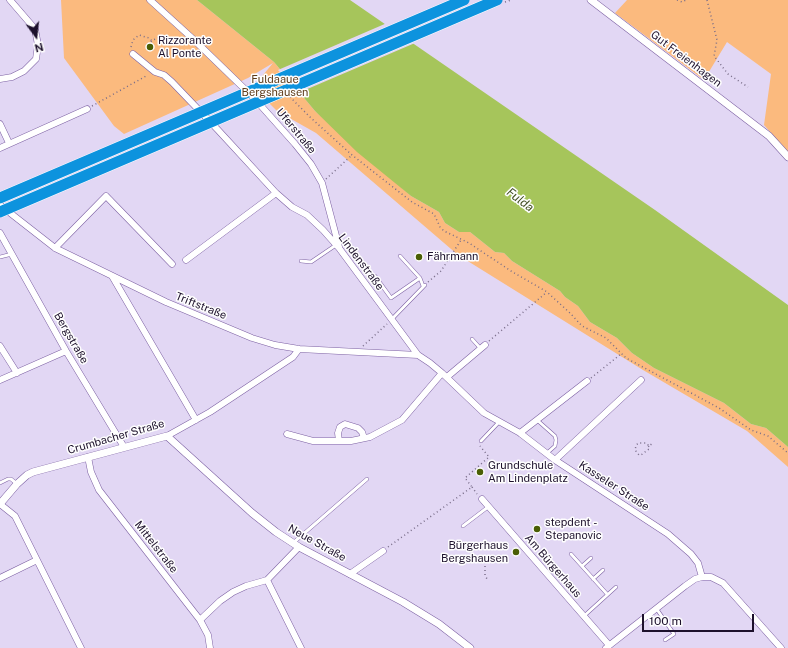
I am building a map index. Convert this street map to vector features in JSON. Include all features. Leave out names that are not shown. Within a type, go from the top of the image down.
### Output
[{"type":"highway","points":[[0,198],[464,0]]},
{"type":"highway","points":[[3,213],[497,0]]},
{"type":"street","points":[[0,79],[12,77],[24,71],[36,59],[38,45],[36,29],[10,0]]},
{"type":"street","name":"Uferstraße","points":[[150,0],[254,98],[311,164],[322,183],[338,247]]},
{"type":"street","name":"Gut Freienhagen","points":[[591,0],[769,136],[788,157]]},
{"type":"street","name":"Lindenstraße","points":[[133,54],[155,72],[172,82],[276,192],[292,207],[307,215],[338,247],[418,355]]},
{"type":"street","points":[[0,148],[87,109]]},
{"type":"street","points":[[0,124],[9,143]]},
{"type":"street","points":[[186,260],[276,192]]},
{"type":"street","points":[[55,248],[106,196],[172,264]]},
{"type":"street","name":"Triftstraße","points":[[0,205],[3,213],[55,248],[166,302],[252,338],[299,350],[418,355]]},
{"type":"street","name":"Bergstraße","points":[[2,236],[66,351],[124,447]]},
{"type":"street","points":[[112,276],[196,420]]},
{"type":"street","points":[[0,346],[17,373]]},
{"type":"street","points":[[287,434],[313,441],[351,441],[370,437],[402,420],[444,375],[483,347]]},
{"type":"street","name":"Crumbacher Straße","points":[[0,504],[17,484],[33,472],[167,436],[196,420],[293,357],[299,350]]},
{"type":"street","points":[[0,380],[66,351]]},
{"type":"street","name":"Kasseler Straße","points":[[418,355],[430,362],[483,412],[520,433],[546,454],[668,534],[691,554],[698,563],[702,577]]},
{"type":"street","points":[[555,460],[641,380]]},
{"type":"street","points":[[520,433],[587,381]]},
{"type":"street","points":[[339,441],[338,433],[340,427],[345,424],[358,428],[362,432],[364,438]]},
{"type":"street","name":"Neue Straße","points":[[167,436],[252,513],[276,532],[296,545],[439,624],[470,648]]},
{"type":"street","name":"Mittelstraße","points":[[88,457],[99,490],[200,620],[208,635],[210,648]]},
{"type":"street","name":"Am Bürgerhaus","points":[[482,499],[584,616],[608,647]]},
{"type":"street","points":[[0,504],[15,516],[81,648]]},
{"type":"street","points":[[200,620],[215,605],[233,592],[246,586],[267,580],[296,545]]},
{"type":"street","points":[[350,574],[383,551]]},
{"type":"street","points":[[0,578],[38,560]]},
{"type":"street","points":[[608,647],[684,586],[695,579],[711,577],[723,583],[781,648]]},
{"type":"street","points":[[267,580],[301,648]]},
{"type":"lane","points":[[301,261],[311,262],[338,247]]},
{"type":"lane","points":[[0,257],[12,254]]},
{"type":"lane","points":[[391,320],[424,285],[420,278],[400,256]]},
{"type":"lane","points":[[375,276],[390,298],[420,278]]},
{"type":"lane","points":[[472,339],[483,347]]},
{"type":"lane","points":[[537,420],[554,436],[556,440],[555,446],[546,454]]},
{"type":"lane","points":[[481,441],[500,421]]},
{"type":"lane","points":[[0,483],[8,478],[17,484]]},
{"type":"lane","points":[[296,545],[367,480]]},
{"type":"lane","points":[[463,526],[488,507]]},
{"type":"lane","points":[[571,554],[607,594]]},
{"type":"lane","points":[[582,566],[591,558]]},
{"type":"lane","points":[[593,579],[603,570]]},
{"type":"lane","points":[[584,616],[616,587]]},
{"type":"lane","points":[[656,608],[674,634],[665,640]]},
{"type":"path","points":[[677,0],[682,2],[686,0]]},
{"type":"path","points":[[707,0],[717,40],[714,56],[728,74],[748,87]]},
{"type":"path","points":[[133,54],[131,47],[133,40],[139,35],[148,38],[152,42],[158,38],[184,40],[192,38]]},
{"type":"path","points":[[87,109],[155,72]]},
{"type":"path","points":[[288,95],[352,155],[412,202],[434,214],[440,226],[444,230],[547,292],[582,326],[606,338],[626,358],[719,408],[751,430],[768,436],[788,453]]},
{"type":"path","points":[[322,183],[352,155]]},
{"type":"path","points":[[424,285],[441,271],[461,240]]},
{"type":"path","points":[[483,347],[547,292]]},
{"type":"path","points":[[351,352],[367,344],[391,320]]},
{"type":"path","points":[[587,381],[622,354]]},
{"type":"path","points":[[481,441],[478,444],[489,457],[465,478],[482,499]]},
{"type":"path","points":[[649,446],[646,443],[638,443],[635,450],[641,455],[650,449],[648,447],[653,443]]},
{"type":"path","points":[[383,551],[472,487]]},
{"type":"path","points":[[485,566],[485,575],[488,581]]},
{"type":"green space","name":"Fuldaaue Bergshausen","points":[[61,0],[197,0],[274,62],[315,111],[411,196],[439,212],[445,223],[459,232],[470,232],[495,252],[504,253],[512,261],[560,291],[565,297],[578,306],[590,322],[617,338],[632,353],[654,368],[724,403],[751,424],[766,428],[788,447],[788,467],[747,431],[643,370],[458,255],[316,133],[277,111],[253,87],[273,63],[248,78],[124,134],[114,126],[64,58]]},
{"type":"green space","points":[[627,0],[788,0],[788,152],[764,125],[771,74],[727,42],[704,80],[615,13]]},
{"type":"water","name":"Fulda","points":[[197,0],[350,0],[655,210],[788,305],[788,447],[766,428],[751,424],[724,403],[654,368],[632,353],[617,338],[590,322],[578,306],[565,297],[560,291],[512,261],[504,253],[495,252],[470,232],[459,232],[445,223],[439,212],[411,196],[357,152],[315,111],[274,62]]},
{"type":"pier","points":[[387,23],[415,43],[298,93],[278,70]]},
{"type":"place","name":"Rizzorante Al Ponte","points":[[150,47]]},
{"type":"place","name":"Fährmann","points":[[419,257]]},
{"type":"place","name":"Grundschule Am Lindenplatz","points":[[480,472]]},
{"type":"place","name":"stepdent - Stepanovic","points":[[537,529]]},
{"type":"place","name":"Bürgerhaus Bergshausen","points":[[516,552]]}]
